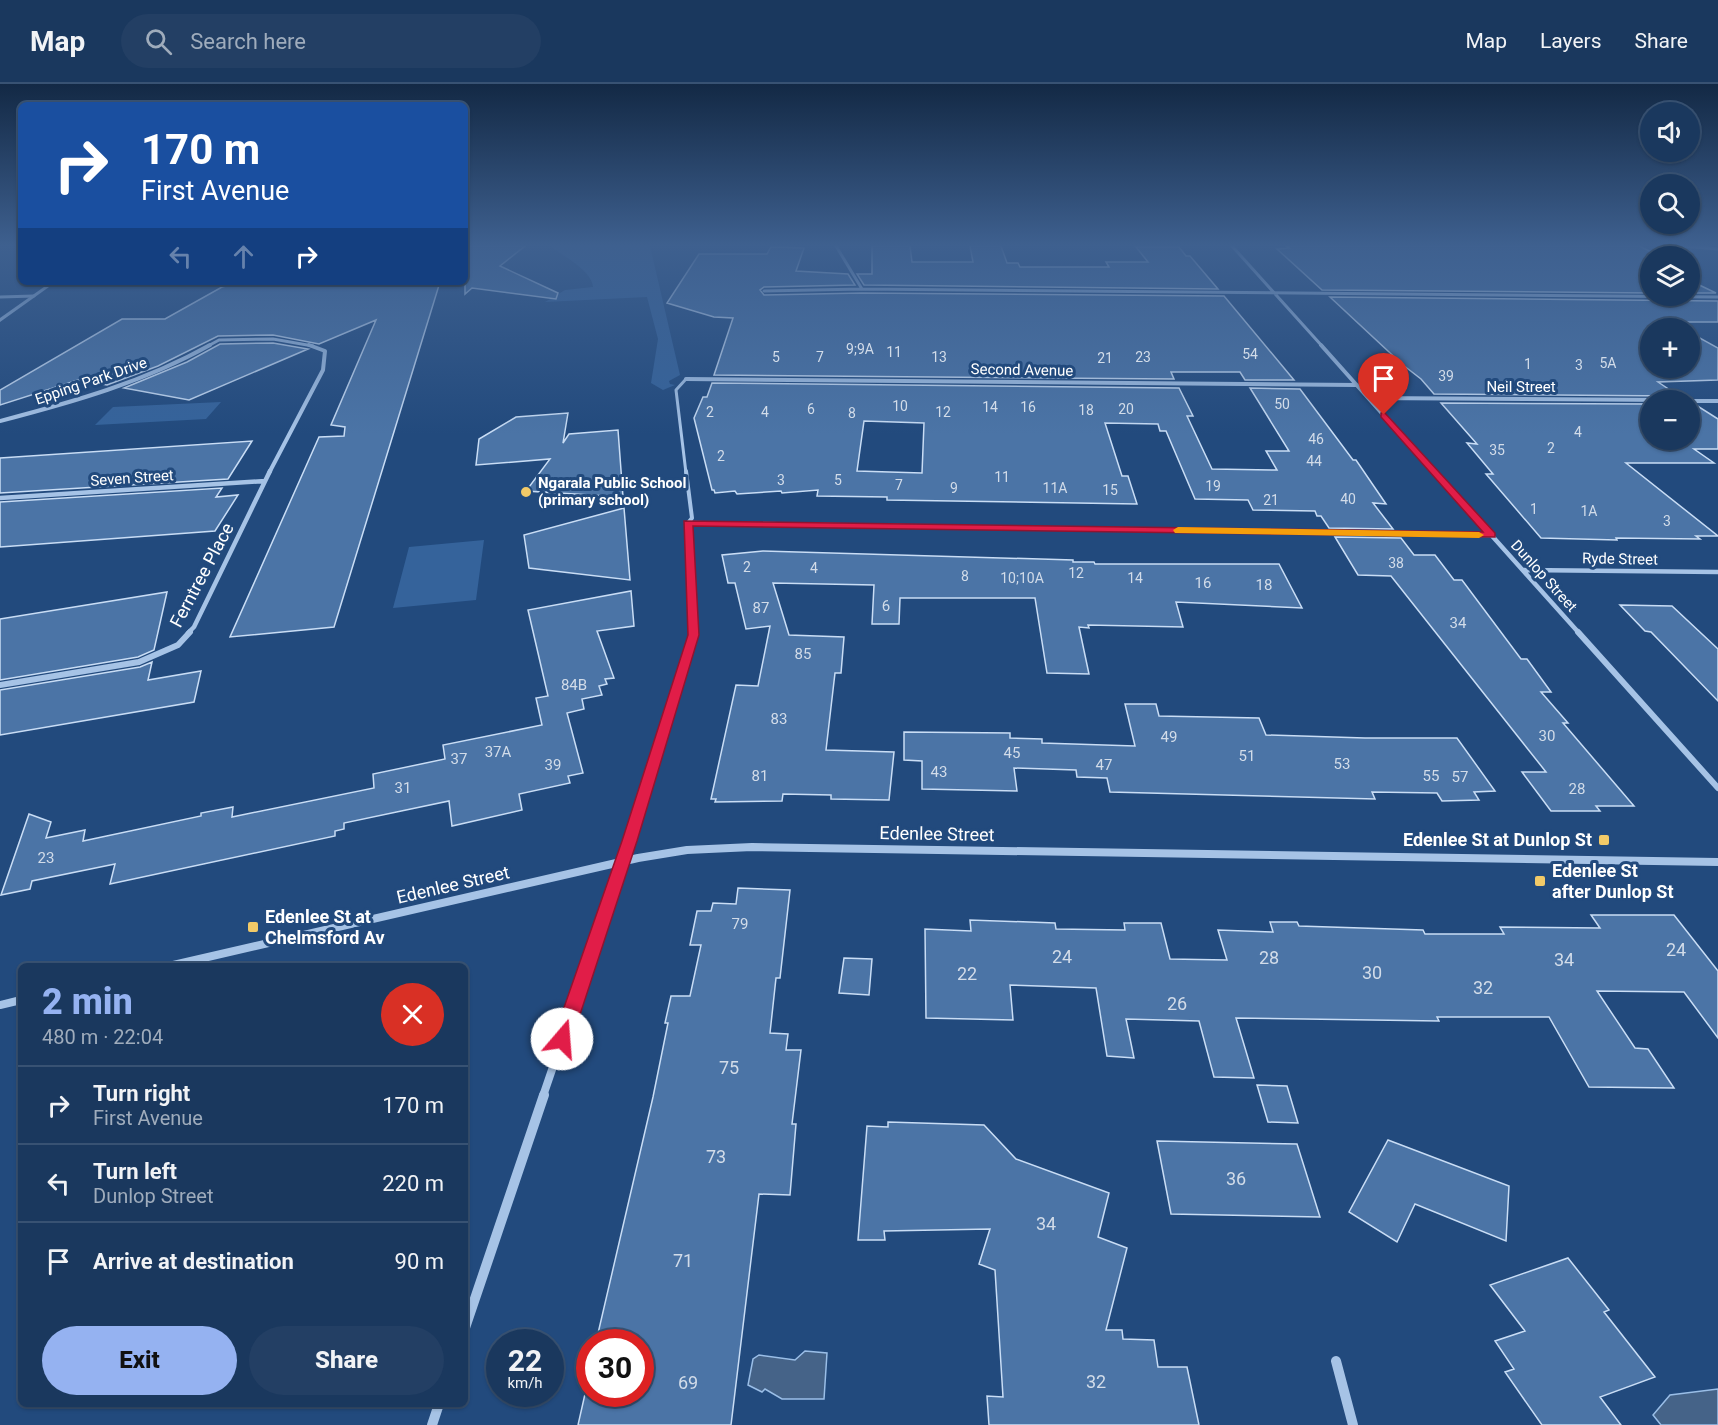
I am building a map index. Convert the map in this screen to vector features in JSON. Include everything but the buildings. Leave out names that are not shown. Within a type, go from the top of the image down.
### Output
[{"type":"street","points":[[0,320],[16,309]]},
{"type":"street","name":"Dunlop Street","points":[[1288,309],[1718,788]]},
{"type":"street","name":"Epping Park Drive","points":[[0,421],[87,398],[132,382],[187,358],[219,340],[273,339],[303,343],[325,351],[323,370],[265,481]]},
{"type":"street","name":"Second Avenue","points":[[686,380],[1356,385]]},
{"type":"street","name":"Neil Street","points":[[1369,398],[1640,400]]},
{"type":"street","points":[[1700,401],[1718,401]]},
{"type":"street","name":"Seven Street","points":[[0,498],[265,481]]},
{"type":"street","name":"Ferntree Place","points":[[0,685],[139,662],[178,645],[194,627],[265,481]]},
{"type":"street","points":[[468,1319],[622,861],[693,635],[688,523],[1491,535]]},
{"type":"street","name":"Ryde Street","points":[[1522,570],[1718,572]]},
{"type":"street","name":"Edenlee Street","points":[[182,963],[678,850],[752,847],[1718,862]]},
{"type":"street","points":[[0,1005],[18,1001]]},
{"type":"street","points":[[1336,1361],[1353,1425]]},
{"type":"street","points":[[432,1425],[438,1407]]},
{"type":"lane","points":[[686,380],[676,390],[692,518],[688,523]]},
{"type":"shaded area","points":[[650,309],[665,309],[680,375],[669,381],[670,384],[675,385],[663,390],[651,383],[658,339]]},
{"type":"shaded area","points":[[221,402],[206,419],[95,425],[113,407]]},
{"type":"shaded area","points":[[484,540],[476,600],[393,608],[409,547]]},
{"type":"shaded area","points":[[805,1351],[827,1353],[824,1399],[782,1399],[765,1389],[762,1392],[748,1385],[753,1359],[759,1355],[795,1360]]},
{"type":"shaded area","points":[[1718,1389],[1718,1425],[1661,1425],[1653,1415],[1670,1395]]},
{"type":"slow traffic","points":[[1178,530],[1479,535]]},
{"type":"place","name":"Ngarala Public School (primary school)","points":[[526,492]]},
{"type":"place","name":"Edenlee St at Dunlop St","points":[[1604,840]]},
{"type":"place","name":"Edenlee St after Dunlop St","points":[[1540,881]]},
{"type":"place","name":"Edenlee St at Chelmsford Av","points":[[253,927]]},
{"type":"route","points":[[562,1039],[630,841],[693,635],[688,523],[1491,535],[1384,415]]}]
